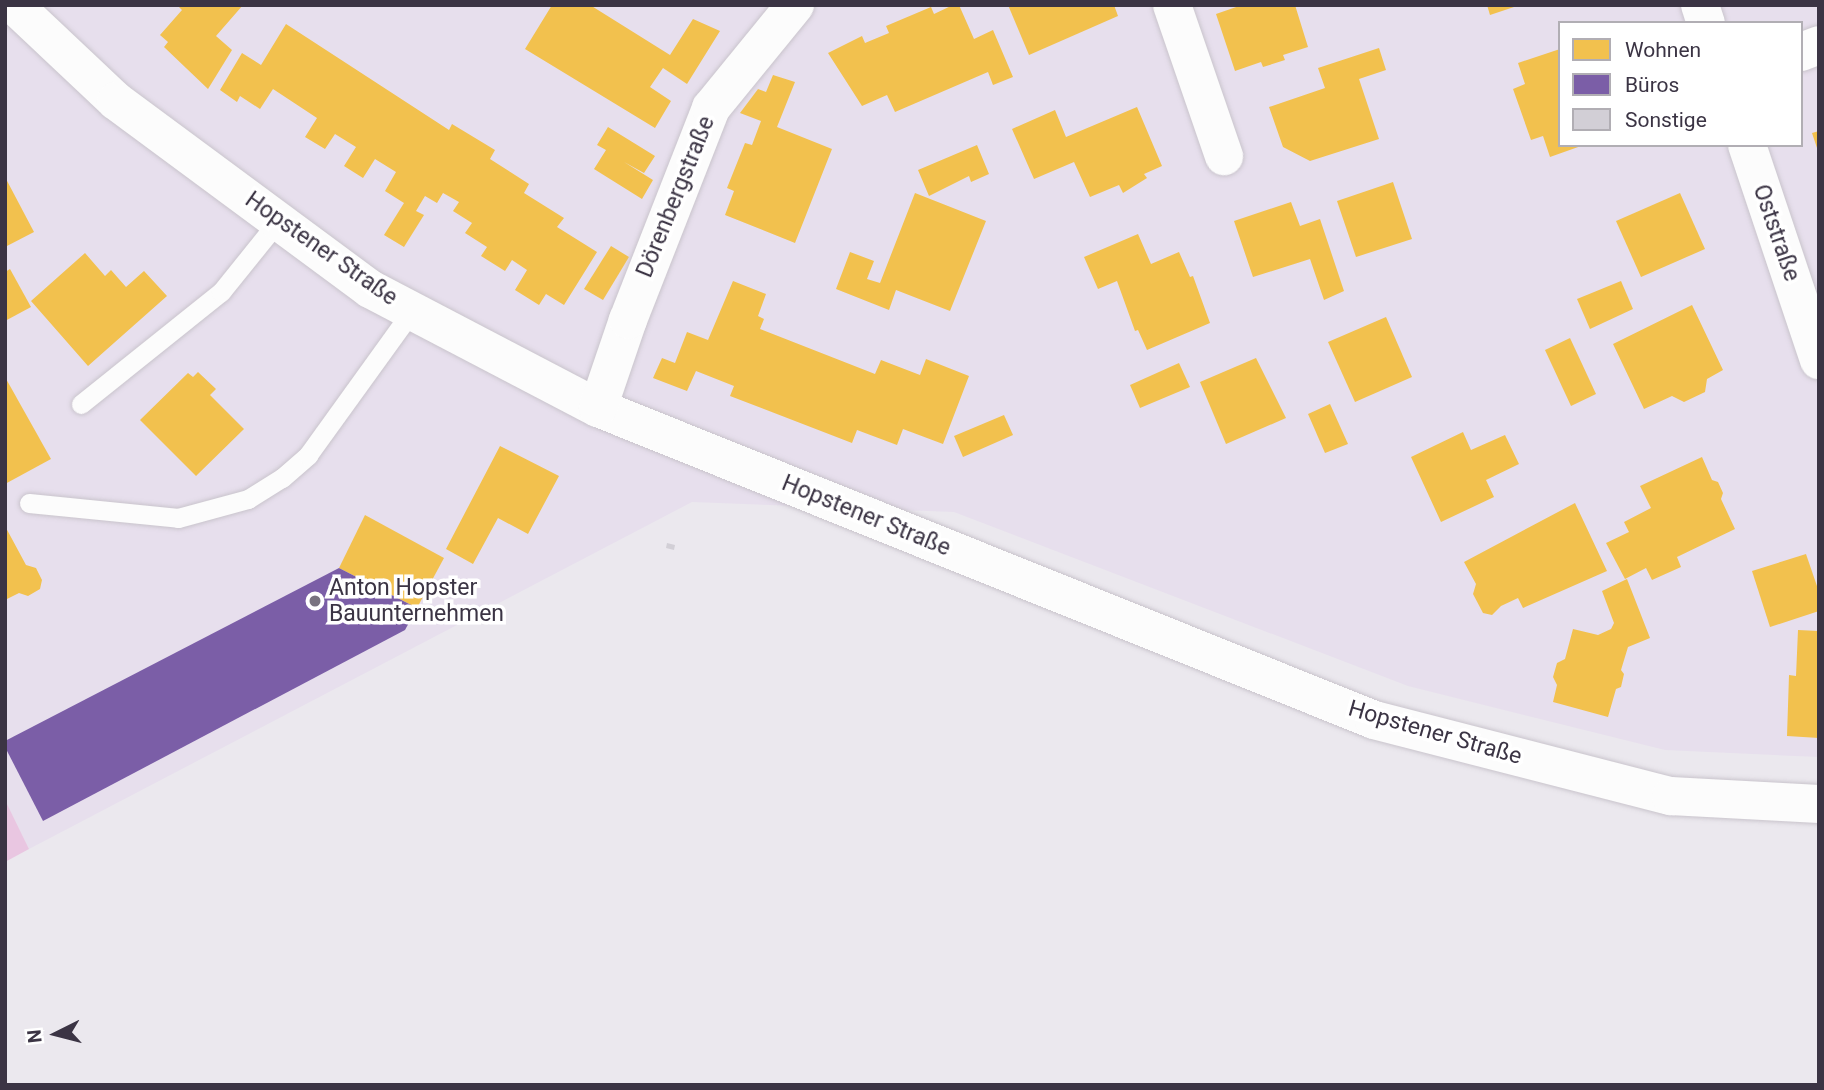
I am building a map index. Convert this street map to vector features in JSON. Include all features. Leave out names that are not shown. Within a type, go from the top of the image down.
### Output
[{"type":"street","name":"Hopstener Straße","points":[[14,5],[117,102],[370,289],[598,408],[1374,720],[1671,796],[1819,804]]},
{"type":"street","points":[[1172,5],[1224,156]]},
{"type":"street","name":"Dörenbergstraße","points":[[598,408],[628,320],[711,108],[792,6]]},
{"type":"street","name":"Oststraße","points":[[1748,147],[1819,360]]},
{"type":"lane","points":[[81,404],[221,292],[278,221]]},
{"type":"lane","points":[[29,503],[178,518],[248,499],[282,478],[308,455],[412,311]]},
{"type":"shaded area","points":[[5,5],[1819,5],[1819,757],[1665,750],[1408,686],[954,512],[692,502],[29,849],[5,801]]},
{"type":"shaded area","points":[[5,800],[29,849],[5,862]]},
{"type":"building: Wohnen","points":[[177,5],[243,5],[216,36],[232,50],[208,89],[164,47],[168,42],[160,35],[182,10]]},
{"type":"building: Wohnen","points":[[552,5],[590,5],[670,55],[693,19],[720,31],[687,84],[663,68],[650,87],[671,101],[655,128],[525,49]]},
{"type":"building: Wohnen","points":[[959,5],[974,39],[993,30],[1013,77],[993,85],[988,72],[895,112],[887,95],[862,106],[828,53],[862,36],[865,43],[889,33],[886,26],[931,7],[934,14]]},
{"type":"building: Wohnen","points":[[1008,5],[1114,5],[1118,16],[1029,55]]},
{"type":"building: Wohnen","points":[[1242,5],[1295,5],[1308,47],[1283,55],[1285,60],[1263,67],[1261,62],[1235,71],[1216,14]]},
{"type":"building: Wohnen","points":[[1487,5],[1517,5],[1517,6],[1490,15]]},
{"type":"building: Wohnen","points":[[286,24],[449,130],[452,124],[495,150],[490,159],[529,184],[524,193],[564,218],[557,227],[597,252],[564,305],[546,294],[539,305],[515,290],[527,270],[512,260],[505,271],[481,256],[487,247],[465,233],[472,223],[453,211],[459,202],[443,193],[437,203],[425,196],[416,211],[424,215],[404,247],[384,235],[404,203],[385,191],[396,172],[375,159],[363,178],[344,166],[356,147],[335,134],[325,149],[305,137],[317,118],[273,89],[260,109],[240,96],[237,102],[220,90],[242,53],[261,65]]},
{"type":"building: Wohnen","points":[[1379,48],[1386,70],[1359,79],[1379,139],[1310,161],[1283,147],[1269,107],[1325,88],[1318,68]]},
{"type":"building: Wohnen","points":[[1558,50],[1558,147],[1578,147],[1550,157],[1543,136],[1531,140],[1513,89],[1525,84],[1518,63]]},
{"type":"building: Wohnen","points":[[773,75],[795,82],[777,127],[832,149],[795,243],[725,215],[734,191],[727,188],[745,143],[752,145],[761,121],[740,113],[758,89],[766,92]]},
{"type":"building: Wohnen","points":[[1137,107],[1162,166],[1144,174],[1147,178],[1123,193],[1119,185],[1090,197],[1074,162],[1034,179],[1012,129],[1055,110],[1066,137]]},
{"type":"building: Wohnen","points":[[608,127],[655,156],[644,173],[624,162],[653,180],[642,199],[594,169],[606,150],[597,145]]},
{"type":"building: Wohnen","points":[[1819,131],[1819,151],[1818,151],[1812,133]]},
{"type":"building: Wohnen","points":[[977,145],[989,174],[971,182],[969,176],[929,196],[918,170]]},
{"type":"building: Wohnen","points":[[5,177],[34,232],[5,247]]},
{"type":"building: Wohnen","points":[[1393,182],[1412,239],[1356,257],[1337,201]]},
{"type":"building: Wohnen","points":[[915,193],[986,221],[950,311],[896,290],[889,310],[836,289],[850,252],[874,261],[867,279],[880,283]]},
{"type":"building: Wohnen","points":[[1680,193],[1705,249],[1641,277],[1616,221]]},
{"type":"building: Wohnen","points":[[1291,202],[1300,226],[1320,219],[1344,291],[1324,300],[1310,259],[1253,277],[1234,221]]},
{"type":"building: Wohnen","points":[[1138,234],[1151,264],[1179,252],[1190,277],[1193,276],[1210,323],[1147,350],[1138,330],[1135,331],[1117,281],[1098,289],[1084,257]]},
{"type":"building: Wohnen","points":[[611,246],[629,257],[603,300],[584,289]]},
{"type":"building: Wohnen","points":[[85,253],[105,276],[111,270],[126,287],[144,271],[167,296],[88,366],[31,301]]},
{"type":"building: Wohnen","points":[[10,269],[31,307],[5,321],[5,272]]},
{"type":"building: Wohnen","points":[[733,281],[766,294],[758,316],[764,319],[760,329],[875,374],[881,360],[920,375],[926,359],[969,376],[943,444],[903,429],[897,445],[857,430],[852,443],[730,396],[734,386],[696,371],[687,391],[653,378],[662,358],[675,363],[687,332],[708,340]]},
{"type":"building: Wohnen","points":[[1621,281],[1633,309],[1590,329],[1577,299]]},
{"type":"building: Wohnen","points":[[1692,305],[1723,370],[1707,379],[1705,392],[1684,402],[1672,396],[1644,409],[1613,344]]},
{"type":"building: Wohnen","points":[[1386,317],[1412,377],[1355,402],[1328,342]]},
{"type":"building: Wohnen","points":[[1570,338],[1596,394],[1571,406],[1545,350]]},
{"type":"building: Wohnen","points":[[1256,358],[1286,418],[1226,444],[1200,382]]},
{"type":"building: Wohnen","points":[[1179,363],[1190,387],[1140,408],[1130,385]]},
{"type":"building: Wohnen","points":[[198,372],[216,389],[210,395],[244,429],[196,476],[140,420],[188,373],[193,377]]},
{"type":"building: Wohnen","points":[[5,377],[51,459],[5,484]]},
{"type":"building: Wohnen","points":[[1330,404],[1348,444],[1325,453],[1308,414]]},
{"type":"building: Wohnen","points":[[1004,415],[1013,435],[963,457],[954,436]]},
{"type":"building: Wohnen","points":[[1463,432],[1471,450],[1505,435],[1519,464],[1486,480],[1494,497],[1441,522],[1411,457]]},
{"type":"building: Wohnen","points":[[500,446],[559,476],[528,534],[498,518],[473,564],[446,549]]},
{"type":"building: Wohnen","points":[[1702,457],[1712,480],[1718,482],[1723,493],[1721,499],[1735,529],[1677,557],[1681,567],[1652,580],[1646,568],[1625,579],[1606,543],[1629,532],[1624,522],[1651,508],[1640,486]]},
{"type":"building: Wohnen","points":[[1575,503],[1607,571],[1523,608],[1518,598],[1501,606],[1492,615],[1483,613],[1473,594],[1476,584],[1464,562]]},
{"type":"building: Wohnen","points":[[365,515],[444,558],[417,608],[339,568]]},
{"type":"building: Wohnen","points":[[5,526],[26,565],[36,568],[42,580],[40,589],[28,596],[19,593],[5,600]]},
{"type":"building: Wohnen","points":[[1806,554],[1819,592],[1819,611],[1770,627],[1752,571]]},
{"type":"building: Wohnen","points":[[1627,579],[1650,638],[1628,647],[1621,670],[1624,674],[1621,687],[1616,689],[1608,717],[1553,702],[1557,685],[1553,677],[1557,663],[1565,659],[1573,629],[1598,635],[1611,629],[1614,623],[1602,591]]},
{"type":"building: Wohnen","points":[[1798,630],[1819,631],[1819,738],[1787,736],[1789,675],[1796,676]]},
{"type":"building: Büros","points":[[339,568],[417,608],[405,630],[43,821],[5,747],[5,741]]},
{"type":"building: Sonstige","points":[[667,543],[675,545],[674,550],[666,548]]},
{"type":"place","name":"Anton Hopster Bauunternehmen","points":[[315,601]]}]
